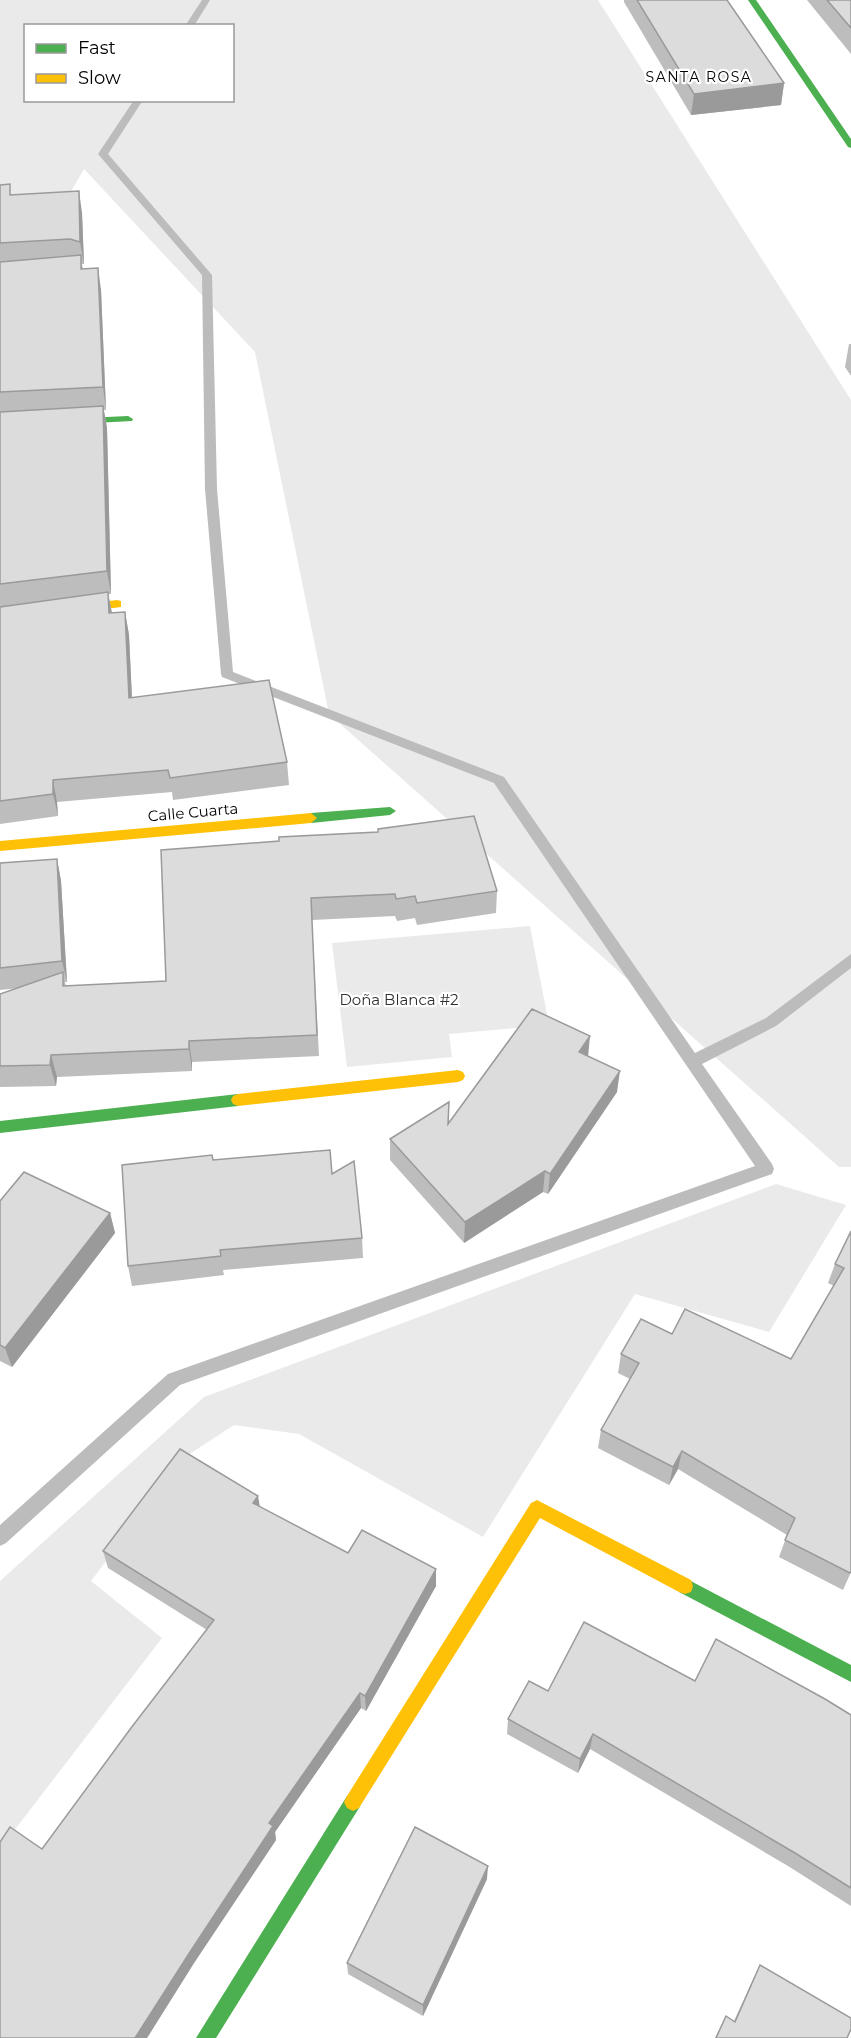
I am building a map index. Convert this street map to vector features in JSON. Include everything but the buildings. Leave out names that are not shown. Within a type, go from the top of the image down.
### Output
[{"type":"street","points":[[752,0],[851,145]]},
{"type":"street","points":[[0,425],[128,419]]},
{"type":"street","points":[[0,619],[117,604]]},
{"type":"street","name":"Calle Cuarta","points":[[0,846],[390,811]]},
{"type":"street","points":[[0,1127],[458,1076]]},
{"type":"street","points":[[205,2038],[537,1508],[851,1674]]},
{"type":"green space","points":[[0,0],[598,0],[851,400],[851,1167],[839,1167],[329,714],[255,352],[84,169],[69,195],[0,200]]},
{"type":"green space","name":"Doña Blanca #2","points":[[530,926],[549,1025],[449,1034],[452,1057],[347,1067],[332,943]]},
{"type":"green space","points":[[776,1184],[846,1205],[769,1332],[635,1294],[483,1537],[299,1434],[234,1425],[185,1457],[91,1581],[162,1638],[0,1849],[0,1581],[204,1397]]},
{"type":"waterway","points":[[190,24],[206,0]]},
{"type":"waterway","points":[[0,1537],[174,1379],[766,1169],[499,780],[227,674],[211,489],[207,275],[103,154],[138,102]]},
{"type":"waterway","points":[[693,1061],[771,1022],[851,960]]},
{"type":"traffic: fast","points":[[752,0],[851,145]]},
{"type":"traffic: fast","points":[[0,425],[128,419]]},
{"type":"traffic: fast","points":[[311,818],[390,811]]},
{"type":"traffic: fast","points":[[0,1127],[238,1100]]},
{"type":"traffic: fast","points":[[685,1586],[851,1674]]},
{"type":"traffic: fast","points":[[205,2038],[353,1802]]},
{"type":"traffic: slow","points":[[0,619],[117,604]]},
{"type":"traffic: slow","points":[[0,846],[311,818]]},
{"type":"traffic: slow","points":[[238,1100],[458,1076]]},
{"type":"traffic: slow","points":[[353,1802],[537,1508],[685,1586]]},
{"type":"district","name":"SANTA ROSA","points":[[699,77]]}]
